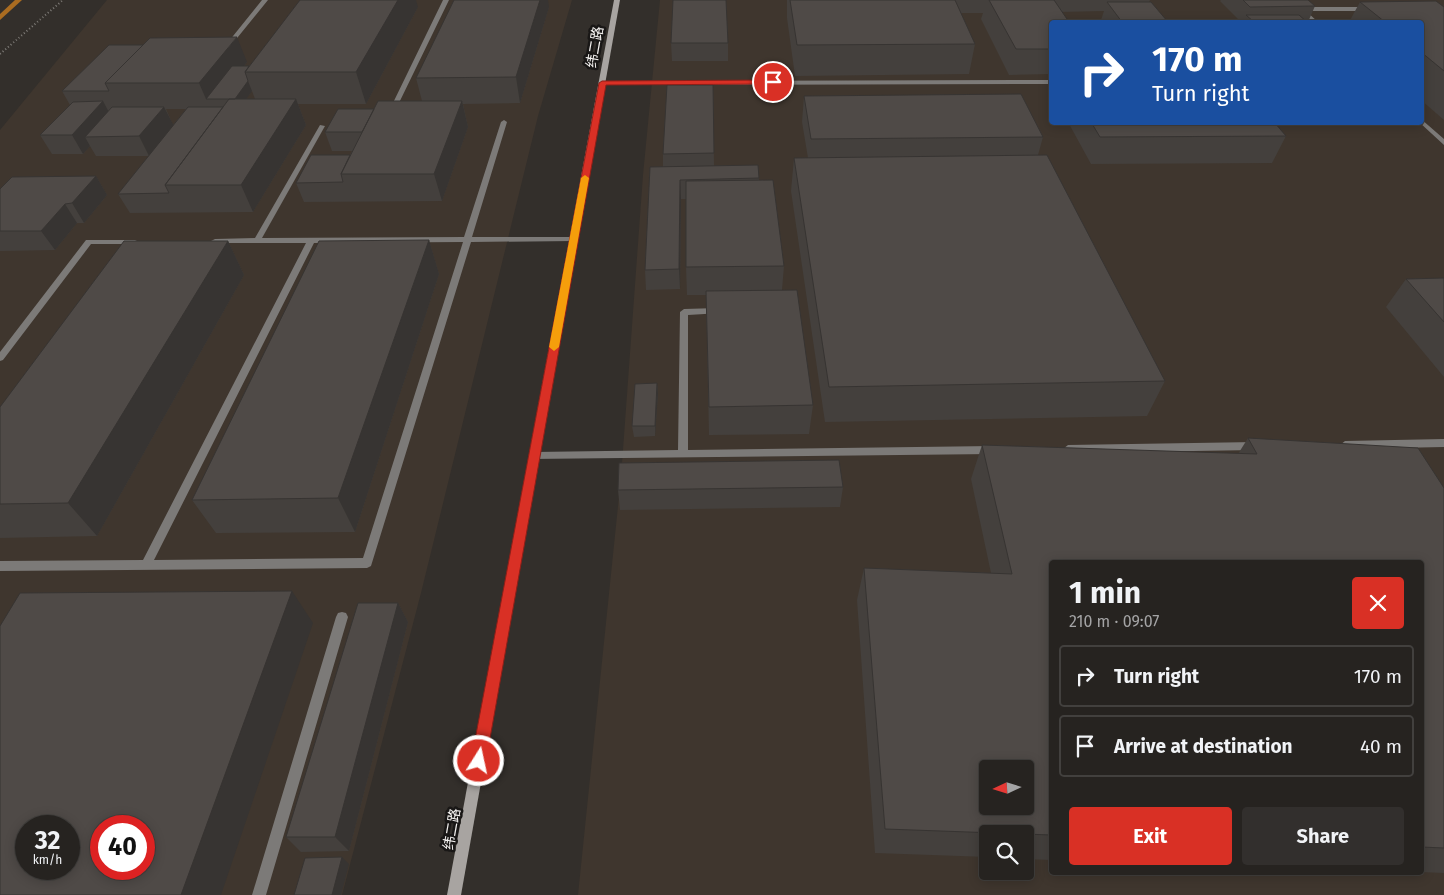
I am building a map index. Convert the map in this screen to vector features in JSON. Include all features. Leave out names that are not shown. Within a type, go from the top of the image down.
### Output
[{"type":"street","name":"纬二路","points":[[454,895],[617,0]]},
{"type":"lane","points":[[224,50],[265,0]]},
{"type":"lane","points":[[394,108],[446,0]]},
{"type":"lane","points":[[1291,0],[1313,20]]},
{"type":"lane","points":[[1301,9],[1378,9]]},
{"type":"lane","points":[[602,83],[1049,82]]},
{"type":"lane","points":[[0,566],[367,563],[469,240],[504,122]]},
{"type":"lane","points":[[1424,124],[1444,142]]},
{"type":"lane","points":[[257,241],[322,126]]},
{"type":"lane","points":[[208,241],[574,239]]},
{"type":"lane","points":[[146,565],[311,241]]},
{"type":"lane","points":[[0,358],[89,242],[148,242]]},
{"type":"lane","points":[[683,454],[684,312],[731,310]]},
{"type":"lane","points":[[1335,445],[1444,443]]},
{"type":"lane","points":[[1059,449],[1266,446]]},
{"type":"lane","points":[[534,456],[999,450]]},
{"type":"lane","points":[[258,895],[342,617]]},
{"type":"path","points":[[0,54],[63,0]]},
{"type":"shaded area","points":[[107,0],[572,0],[538,116],[421,593],[342,895],[0,895],[0,130]]},
{"type":"shaded area","points":[[660,0],[1444,0],[1444,895],[578,895],[621,477],[643,175]]},
{"type":"building","points":[[300,0],[398,0],[356,72],[245,72]]},
{"type":"building","points":[[454,0],[540,0],[516,77],[416,78]]},
{"type":"building","points":[[673,0],[726,0],[728,43],[671,43]]},
{"type":"building","points":[[790,0],[955,0],[975,44],[797,45]]},
{"type":"building","points":[[989,0],[1054,0],[1068,20],[1049,20],[1049,49],[1016,49]]},
{"type":"building","points":[[1243,0],[1308,0],[1315,6],[1250,7]]},
{"type":"building","points":[[1436,1],[1444,7],[1444,71],[1424,54],[1424,20],[1382,20],[1360,2]]},
{"type":"building","points":[[1107,2],[1151,2],[1166,20],[1120,20]]},
{"type":"building","points":[[1246,15],[1299,15],[1305,20],[1252,20]]},
{"type":"building","points":[[237,37],[199,83],[105,83],[150,38]]},
{"type":"building","points":[[109,45],[143,45],[105,83],[109,91],[62,91]]},
{"type":"building","points":[[232,66],[249,66],[245,72],[248,81],[235,99],[206,99]]},
{"type":"building","points":[[667,85],[713,85],[714,153],[663,154]]},
{"type":"building","points":[[1021,94],[1043,137],[811,139],[804,96]]},
{"type":"building","points":[[229,99],[296,99],[241,185],[165,185]]},
{"type":"building","points":[[103,101],[72,135],[40,135],[73,102]]},
{"type":"building","points":[[378,101],[462,101],[434,174],[341,174]]},
{"type":"building","points":[[112,107],[164,107],[139,136],[85,137]]},
{"type":"building","points":[[188,107],[223,107],[165,185],[169,193],[118,194]]},
{"type":"building","points":[[338,109],[374,109],[362,132],[325,132]]},
{"type":"building","points":[[1093,125],[1277,125],[1286,136],[1100,137]]},
{"type":"building","points":[[311,155],[350,155],[341,174],[343,182],[296,183]]},
{"type":"building","points":[[1047,155],[1165,381],[829,387],[794,158]]},
{"type":"building","points":[[758,165],[759,178],[680,180],[679,269],[645,270],[650,167]]},
{"type":"building","points":[[96,176],[72,203],[65,204],[41,231],[0,231],[0,189],[12,177]]},
{"type":"building","points":[[773,180],[784,266],[686,267],[686,181]]},
{"type":"building","points":[[429,240],[338,498],[192,500],[319,241]]},
{"type":"building","points":[[124,241],[228,241],[68,503],[0,504],[0,407]]},
{"type":"building","points":[[1444,278],[1444,322],[1406,279]]},
{"type":"building","points":[[797,290],[813,405],[709,407],[706,291]]},
{"type":"building","points":[[657,383],[655,426],[632,426],[635,384]]},
{"type":"building","points":[[1248,438],[1418,448],[1444,488],[1444,848],[1424,847],[1424,560],[1049,560],[1049,835],[1034,834],[1034,825],[979,825],[979,832],[885,829],[864,568],[1012,574],[982,445],[1257,454]]},
{"type":"building","points":[[839,460],[843,487],[618,490],[619,463]]},
{"type":"building","points":[[292,591],[181,895],[0,895],[0,626],[20,593]]},
{"type":"building","points":[[358,603],[398,603],[335,837],[286,837]]},
{"type":"building","points":[[342,857],[332,895],[294,895],[305,858]]},
{"type":"waterway","points":[[0,18],[19,0]]},
{"type":"slow traffic","points":[[554,347],[585,178]]},
{"type":"route","points":[[479,761],[602,83],[773,82]]}]
